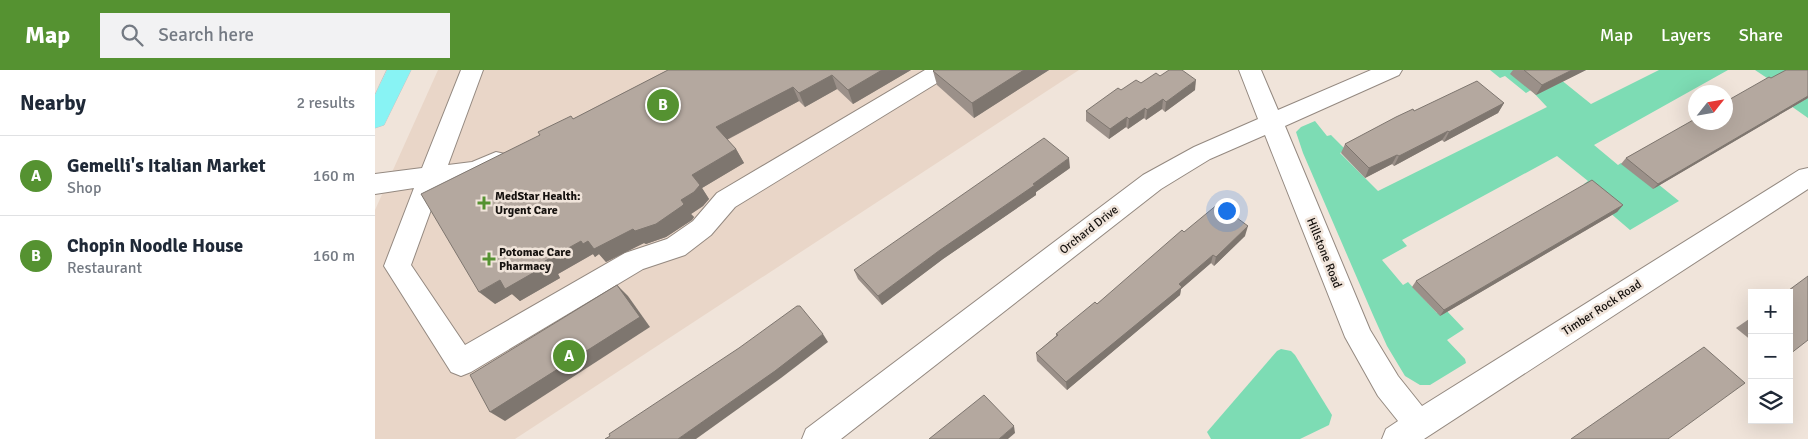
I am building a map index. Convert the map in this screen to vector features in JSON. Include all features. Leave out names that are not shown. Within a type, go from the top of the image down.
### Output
[{"type":"main road","points":[[375,119],[399,70]]},
{"type":"street","points":[[472,70],[397,266],[461,362],[634,261],[676,247],[702,228],[726,200],[942,70]]},
{"type":"street","name":"Hillstone Road","points":[[1250,70],[1359,336],[1388,386],[1408,432]]},
{"type":"street","name":"Orchard Drive","points":[[817,439],[1152,182],[1202,153],[1391,70]]},
{"type":"street","points":[[375,184],[476,171],[511,153]]},
{"type":"street","name":"Timber Rock Road","points":[[1408,432],[1808,177]]},
{"type":"shaded area","points":[[438,70],[1079,70],[515,439],[375,439],[375,210]]},
{"type":"green space","points":[[1490,70],[1556,70],[1555,75],[1591,104],[1659,70],[1728,70],[1701,85],[1688,85],[1688,92],[1594,145],[1618,165],[1621,163],[1652,187],[1658,184],[1679,201],[1630,230],[1609,212],[1614,209],[1584,184],[1588,181],[1557,156],[1402,240],[1407,246],[1382,260],[1403,285],[1408,282],[1437,313],[1445,309],[1464,329],[1447,340],[1465,359],[1466,363],[1430,385],[1420,385],[1405,376],[1387,346],[1303,153],[1296,132],[1301,127],[1315,121],[1327,136],[1331,135],[1346,150],[1340,153],[1378,191],[1547,107],[1531,90],[1526,93],[1505,76],[1500,78]]},
{"type":"green space","points":[[1755,70],[1802,70],[1808,74],[1808,118],[1791,106],[1770,80]]},
{"type":"green space","points":[[1281,349],[1291,351],[1295,355],[1332,415],[1329,425],[1300,439],[1211,439],[1207,432],[1277,351]]},
{"type":"building","points":[[668,70],[882,70],[848,90],[832,75],[799,93],[793,87],[716,127],[736,149],[692,175],[700,185],[694,192],[681,200],[684,204],[682,206],[656,224],[635,231],[633,229],[594,249],[588,241],[583,244],[581,241],[545,261],[547,265],[505,289],[500,280],[479,292],[421,194],[540,135],[538,132],[571,116],[573,119]]},
{"type":"building","points":[[934,70],[1024,70],[972,103]]},
{"type":"building","points":[[1169,70],[1182,70],[1196,80],[1166,102],[1163,99],[1129,119],[1127,117],[1110,129],[1086,111],[1118,88],[1121,90],[1136,80],[1141,83],[1156,73],[1160,76]]},
{"type":"building","points":[[1524,70],[1572,70],[1542,85]]},
{"type":"building","points":[[1786,70],[1808,70],[1808,96],[1658,184],[1626,158],[1688,123],[1688,130],[1733,130],[1733,97],[1769,77],[1771,78]]},
{"type":"building","points":[[1477,81],[1504,103],[1449,132],[1369,168],[1345,144],[1396,117],[1413,109],[1414,111]]},
{"type":"building","points":[[1044,138],[1069,158],[1033,184],[1035,185],[940,250],[878,296],[854,270]]},
{"type":"building","points":[[1592,180],[1623,205],[1444,310],[1416,281]]},
{"type":"building","points":[[1218,204],[1248,226],[1216,257],[1213,255],[1179,284],[1182,287],[1066,382],[1036,353],[1095,302],[1097,304],[1182,230],[1184,232]]},
{"type":"building","points":[[1808,276],[1808,340],[1793,352],[1793,289],[1790,289]]},
{"type":"building","points":[[617,285],[640,317],[490,412],[470,375]]},
{"type":"building","points":[[797,306],[800,306],[823,334],[775,371],[678,439],[605,439],[610,436],[609,434],[739,348]]},
{"type":"building","points":[[1704,347],[1745,383],[1668,439],[1571,439]]},
{"type":"building","points":[[984,395],[1014,426],[999,439],[929,439]]},
{"type":"place","name":"Chopin Noodle House","points":[[663,105]]},
{"type":"place","name":"MedStar Health: Urgent Care","points":[[484,203]]},
{"type":"place","name":"Potomac Care Pharmacy","points":[[489,259]]},
{"type":"place","name":"Gemelli's Italian Market","points":[[569,356]]}]
